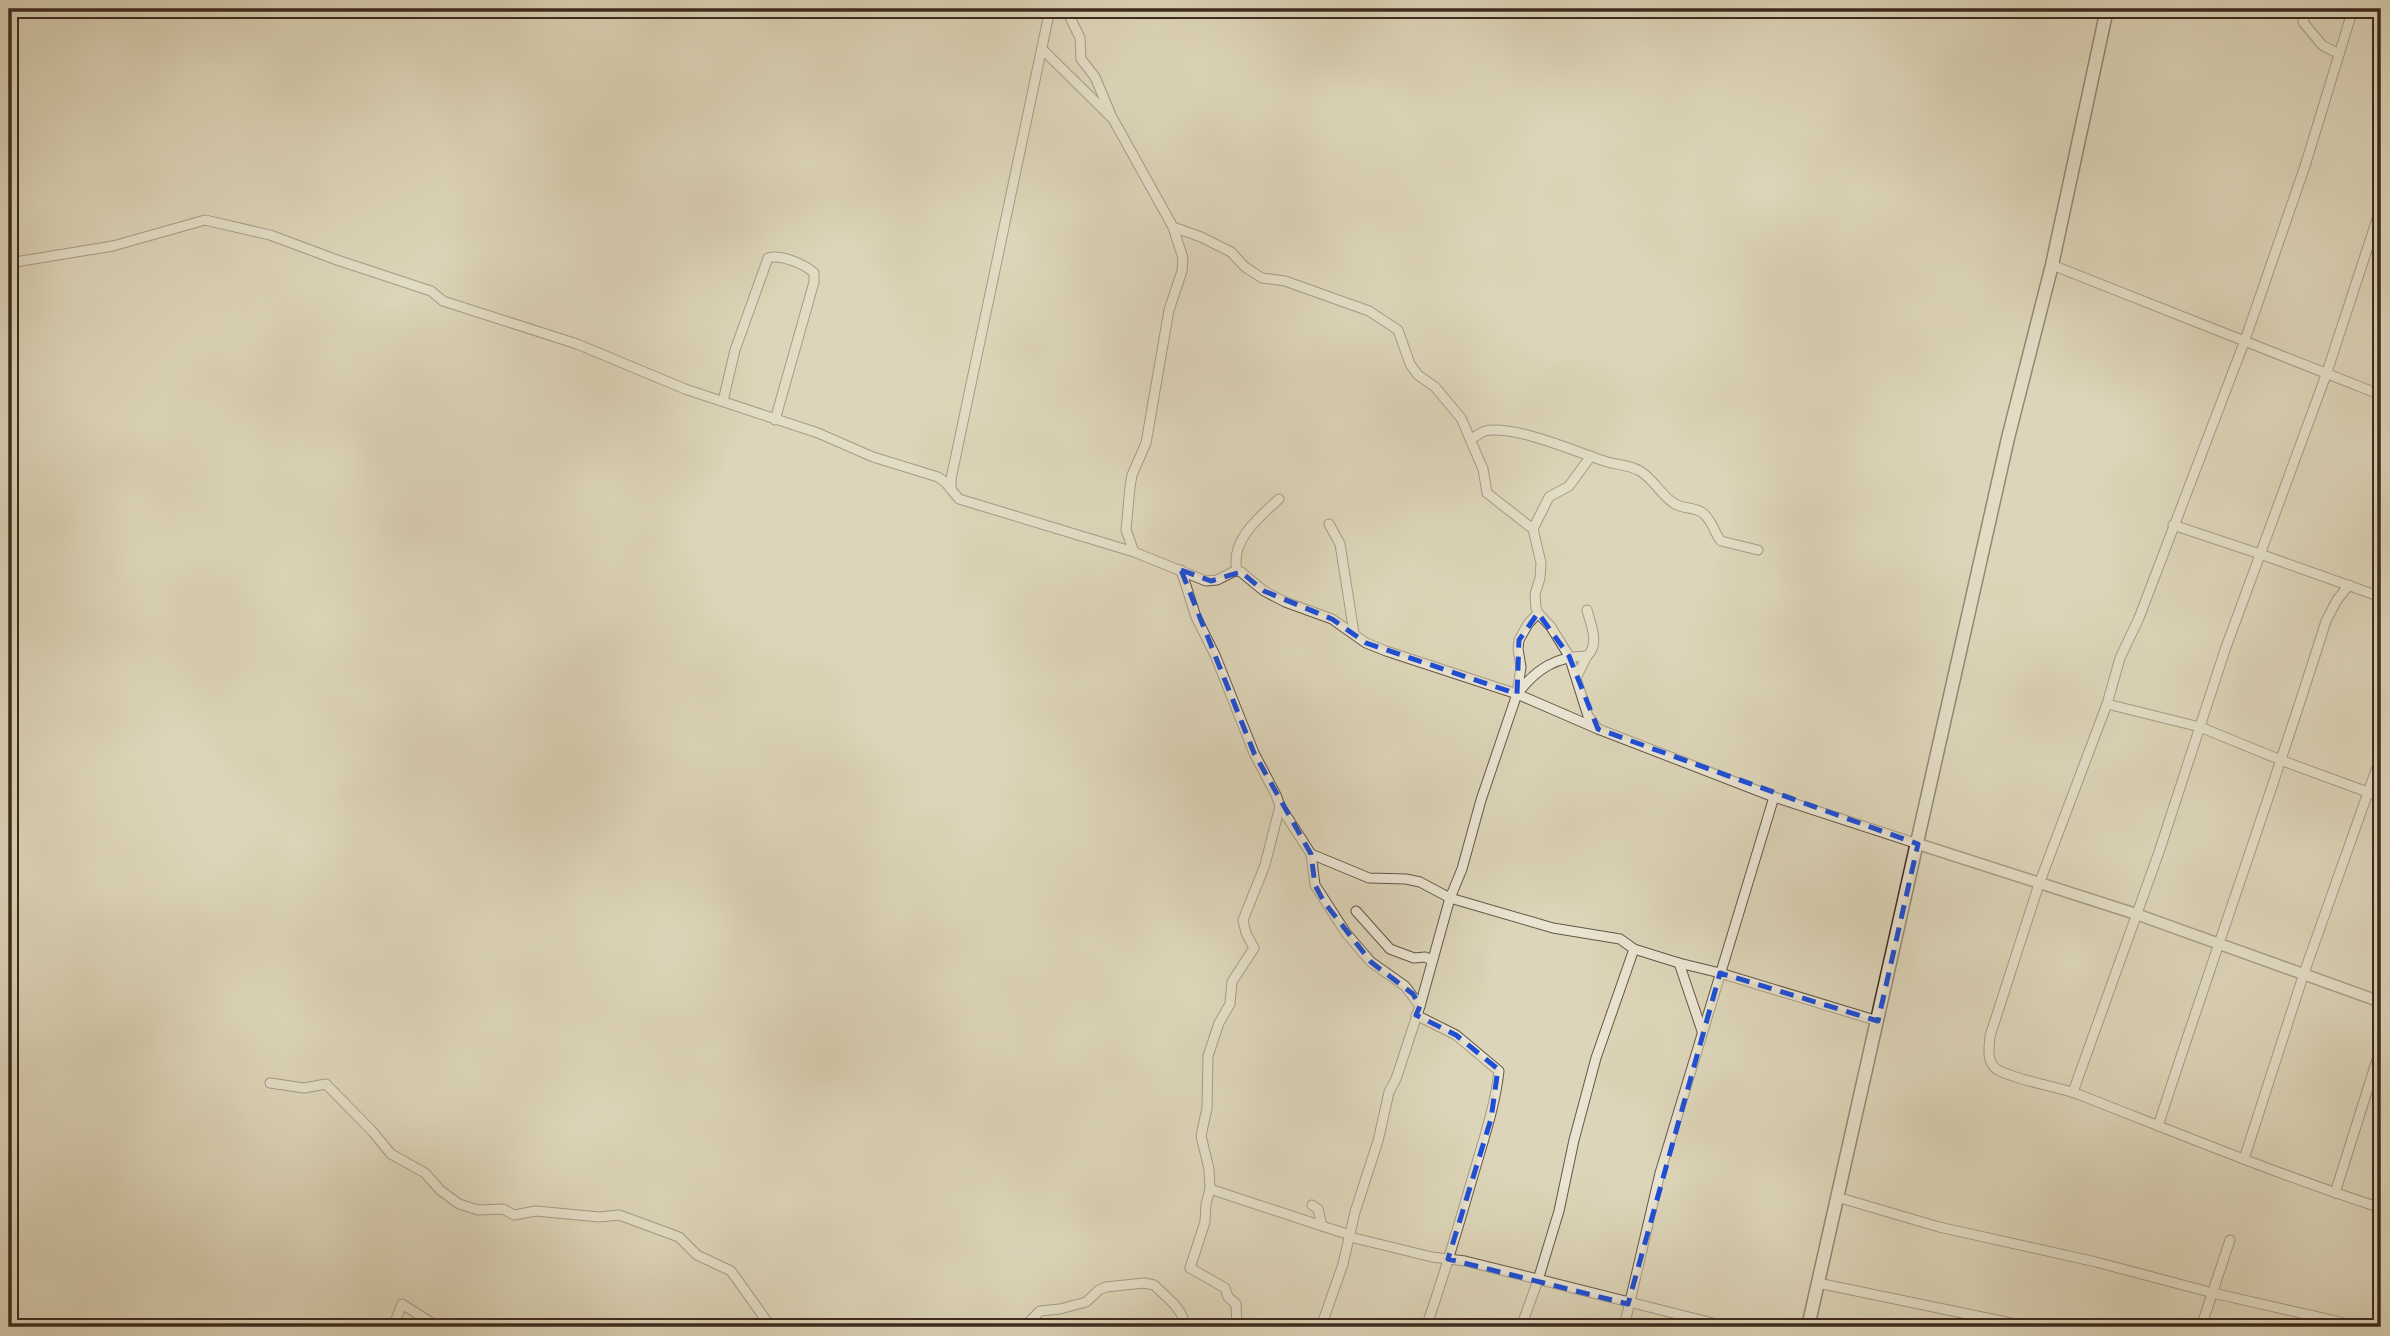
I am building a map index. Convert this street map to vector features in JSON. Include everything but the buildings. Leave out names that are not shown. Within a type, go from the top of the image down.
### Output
[{"type":"main road","points":[[1808,1327],[2008,438],[2052,265],[2107,9]]},
{"type":"street","points":[[951,489],[1050,9]]},
{"type":"street","points":[[1066,9],[1080,38],[1080,59],[1095,77],[1113,120],[1173,227],[1180,245],[1182,271],[1168,310],[1146,443],[1132,475],[1130,487],[1126,530],[1134,552]]},
{"type":"street","points":[[2306,9],[2303,22],[2314,37],[2322,45],[2339,54]]},
{"type":"street","points":[[2353,9],[2305,166],[2245,340],[2139,618],[2120,658],[2107,704],[2039,884],[1990,1036],[1990,1060],[1999,1071],[2073,1092],[2335,1193],[2381,1208]]},
{"type":"street","points":[[1042,49],[1113,120]]},
{"type":"street","points":[[2073,1092],[2260,554],[2326,375],[2381,207]]},
{"type":"street","points":[[9,263],[113,246],[205,220],[270,235],[430,290],[443,301],[577,344],[685,388],[818,433],[873,457],[938,477],[959,499],[1134,552],[1211,582],[1237,571]]},
{"type":"street","points":[[1173,227],[1202,237],[1231,252],[1245,267],[1262,278],[1284,281],[1347,303],[1390,323],[1401,334],[1410,364],[1456,411],[1483,469],[1487,493],[1534,529]]},
{"type":"street","points":[[723,401],[736,350],[768,258],[777,256],[808,268],[814,273],[814,282],[775,420]]},
{"type":"street","points":[[2052,265],[2381,395]]},
{"type":"street","points":[[1471,439],[1485,431],[1516,433],[1637,469],[1652,479],[1670,501],[1703,514],[1711,522],[1721,541],[1758,550]]},
{"type":"street","points":[[1591,456],[1569,485],[1549,497],[1534,529],[1541,564],[1535,594],[1538,613],[1551,627],[1569,656],[1588,716],[1598,729]]},
{"type":"street","points":[[1279,499],[1260,516],[1241,542],[1234,558],[1237,571],[1285,602],[1332,619],[1366,643],[1517,694],[1598,729],[1774,797],[2136,914],[2381,1002]]},
{"type":"street","points":[[1329,524],[1340,544],[1354,633]]},
{"type":"street","points":[[2173,525],[2381,597]]},
{"type":"street","points":[[1181,570],[1196,617],[1215,655],[1254,753],[1280,806],[1311,854],[1315,885],[1346,933],[1371,962],[1405,986],[1418,1011],[1456,1035],[1499,1071],[1491,1119],[1426,1327]]},
{"type":"street","points":[[2324,576],[2333,585],[2337,600]]},
{"type":"street","points":[[2158,1126],[2218,943],[2283,761],[2326,621],[2349,585]]},
{"type":"street","points":[[1577,676],[1593,649],[1587,610]]},
{"type":"street","points":[[1321,1327],[1378,1141],[1389,1092],[1396,1079],[1418,1011],[1450,898],[1462,869],[1481,800],[1517,694],[1521,667],[1519,640],[1538,613]]},
{"type":"street","points":[[1517,694],[1546,666],[1569,656],[1587,656]]},
{"type":"street","points":[[2107,704],[2200,727],[2381,797]]},
{"type":"street","points":[[2245,1159],[2304,973],[2381,756]]},
{"type":"street","points":[[1624,1327],[1660,1173],[1774,797]]},
{"type":"street","points":[[1237,1327],[1236,1304],[1228,1297],[1225,1288],[1191,1268],[1205,1222],[1210,1189],[1209,1169],[1201,1136],[1207,1108],[1208,1056],[1219,1023],[1230,1004],[1232,982],[1254,948],[1243,920],[1265,865],[1280,806]]},
{"type":"street","points":[[1311,854],[1369,878],[1420,882],[1450,898],[1553,928],[1620,939],[1634,949],[1878,1021]]},
{"type":"street","points":[[1356,911],[1390,949],[1414,958],[1425,957],[1432,960]]},
{"type":"street","points":[[1521,1327],[1559,1211],[1574,1140],[1596,1058],[1634,949]]},
{"type":"street","points":[[1679,963],[1703,1033]]},
{"type":"street","points":[[2335,1193],[2381,1047]]},
{"type":"street","points":[[270,1083],[304,1088],[326,1084],[373,1132],[390,1154],[425,1173],[440,1190],[471,1209],[502,1209],[514,1214],[537,1211],[599,1217],[619,1215],[678,1237],[698,1255],[732,1271],[771,1327]]},
{"type":"street","points":[[1210,1189],[1350,1236],[1465,1261],[1628,1304],[1729,1327]]},
{"type":"street","points":[[1837,1197],[1939,1227],[2096,1262],[2338,1324],[2362,1327]]},
{"type":"street","points":[[1312,1205],[1318,1209],[1322,1226]]},
{"type":"street","points":[[2201,1327],[2230,1240]]},
{"type":"street","points":[[1024,1327],[1040,1311],[1086,1302],[1106,1287],[1144,1283],[1154,1285],[1174,1304],[1187,1327]]},
{"type":"street","points":[[1818,1283],[2030,1327]]},
{"type":"street","points":[[393,1327],[402,1304],[438,1327]]},
{"type":"street","points":[[1325,1313],[1330,1327]]},
{"type":"highlighted area","points":[[1181,570],[1211,581],[1241,572],[1264,591],[1332,619],[1366,643],[1517,694],[1519,640],[1538,613],[1569,656],[1598,729],[1918,844],[1878,1021],[1720,973],[1628,1304],[1448,1259],[1491,1119],[1498,1069],[1456,1035],[1416,1015],[1420,1006],[1413,994],[1371,962],[1324,902],[1315,885],[1311,854],[1254,753]]}]
